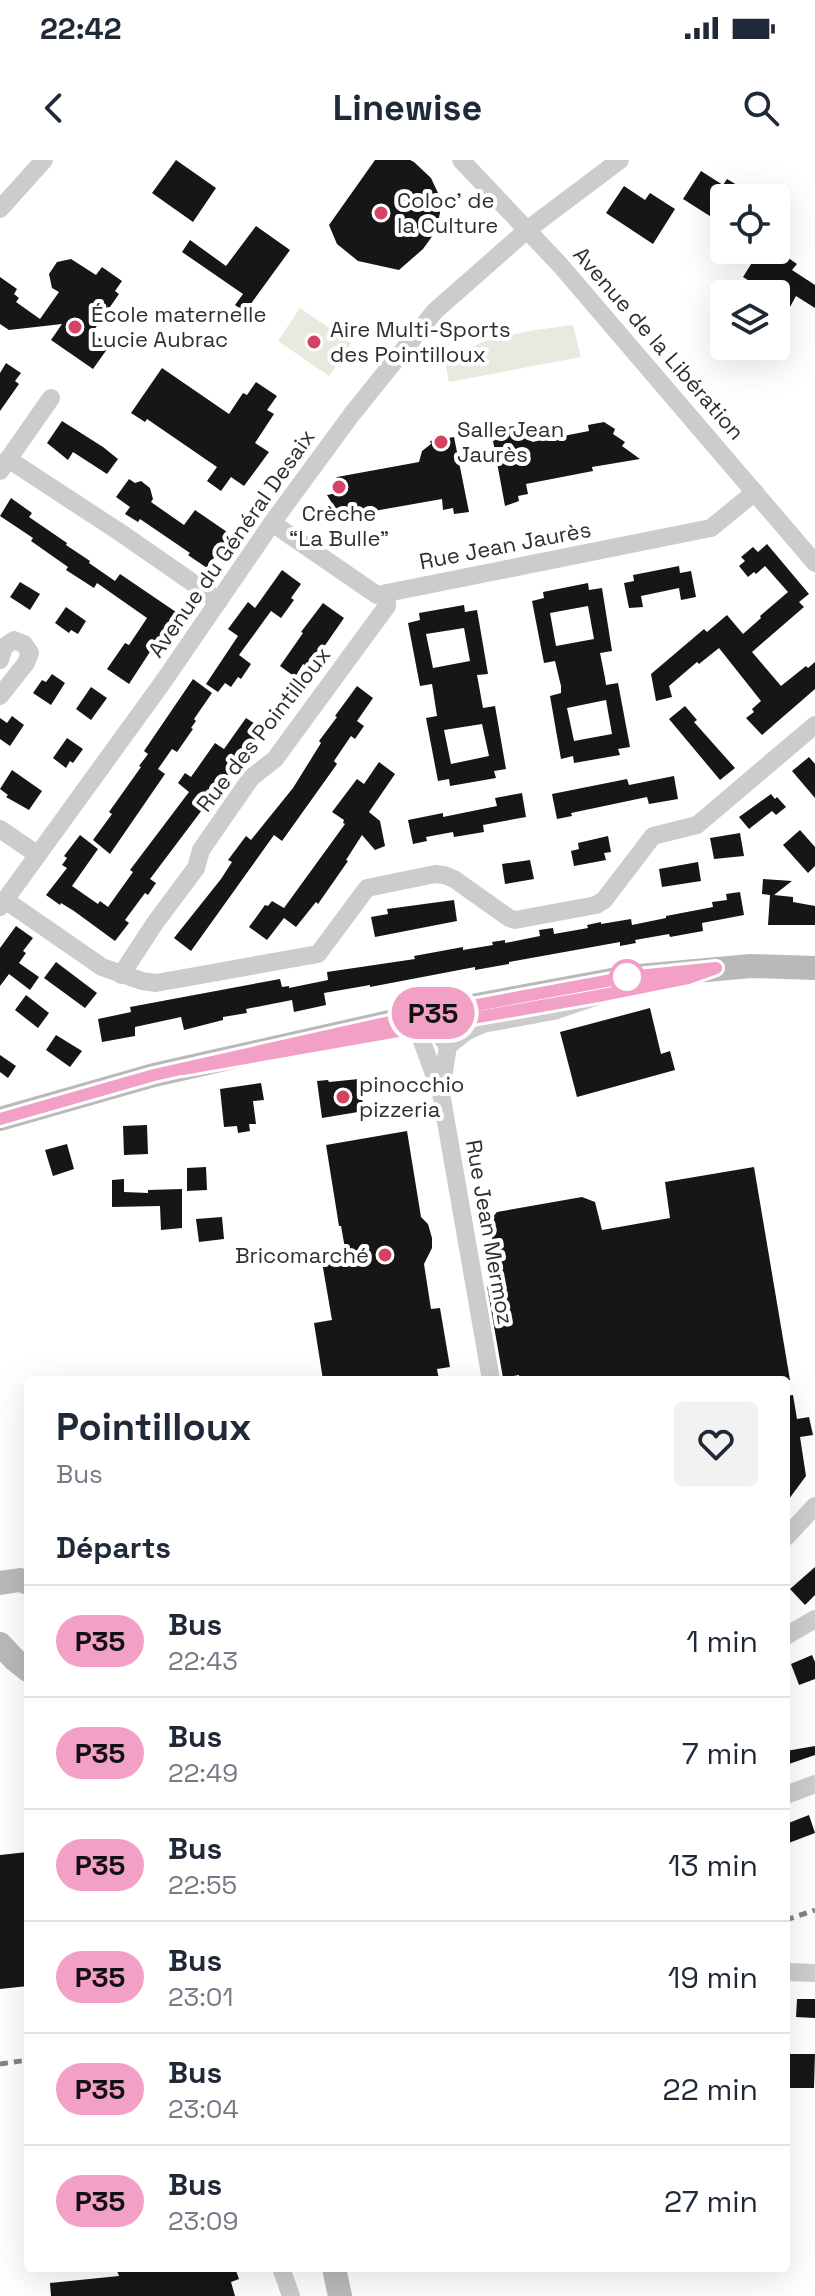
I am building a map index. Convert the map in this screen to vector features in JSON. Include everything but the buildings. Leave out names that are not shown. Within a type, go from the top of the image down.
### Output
[{"type":"main road","points":[[0,1119],[154,1075],[628,977],[751,966],[815,968]]},
{"type":"main road","points":[[423,1021],[598,996],[688,978],[716,968]]},
{"type":"main road","points":[[0,1564],[16,1582]]},
{"type":"main road","points":[[0,1644],[24,1668]]},
{"type":"main road","points":[[335,2272],[340,2296]]},
{"type":"street","points":[[0,209],[44,160]]},
{"type":"street","name":"Avenue de la Libération","points":[[461,160],[561,266],[815,563]]},
{"type":"street","name":"Avenue du Général Desaix","points":[[3,903],[272,523],[352,414],[435,311],[527,230],[620,160]]},
{"type":"street","points":[[51,398],[4,465],[121,533],[219,601]]},
{"type":"street","name":"Rue Jean Jaurès","points":[[387,593],[711,528],[755,492]]},
{"type":"street","points":[[272,523],[377,595],[387,593]]},
{"type":"street","name":"Rue des Pointilloux","points":[[121,975],[196,868],[201,850],[251,778],[275,759],[387,606],[387,593]]},
{"type":"street","points":[[0,660],[4,647],[14,640],[24,644],[30,653],[26,663],[0,696]]},
{"type":"street","points":[[3,903],[102,967],[156,983],[318,954],[367,888],[435,874],[454,879],[515,920],[596,905],[604,900],[653,836],[697,825],[815,725]]},
{"type":"street","points":[[0,829],[38,855]]},
{"type":"street","points":[[423,1021],[448,1046],[467,1031],[483,1024],[554,1011],[598,996]]},
{"type":"street","name":"Rue Jean Mermoz","points":[[423,1021],[441,1093],[490,1376]]},
{"type":"street","name":"Rue Jean Mermoz","points":[[441,1093],[448,1046]]},
{"type":"street","points":[[790,1533],[815,1506]]},
{"type":"street","points":[[790,1634],[815,1619]]},
{"type":"street","points":[[790,1793],[815,1784]]},
{"type":"street","points":[[790,1972],[815,1973]]},
{"type":"street","points":[[282,2272],[291,2296]]},
{"type":"shaded area","name":"Aire Multi-Sports des Pointilloux","points":[[300,308],[351,343],[329,376],[278,341]]},
{"type":"shaded area","points":[[573,325],[581,357],[449,382],[445,362],[482,342]]},
{"type":"railway","points":[[790,1919],[815,1910]]},
{"type":"railway","points":[[0,2064],[24,2061]]},
{"type":"bus line","name":"P35","points":[[0,1119],[154,1075],[412,1017],[628,977],[716,968],[688,978],[598,996],[183,1069]]},
{"type":"place","name":"Coloc' de la Culture","points":[[381,213]]},
{"type":"place","name":"École maternelle Lucie Aubrac","points":[[75,327]]},
{"type":"place","name":"Aire Multi-Sports des Pointilloux","points":[[314,342]]},
{"type":"place","name":"Salle Jean Jaurès","points":[[441,442]]},
{"type":"place","name":"Crèche “La Bulle”","points":[[339,487]]},
{"type":"place","name":"pinocchio pizzeria","points":[[343,1097]]},
{"type":"place","name":"Bricomarché","points":[[385,1255]]}]
